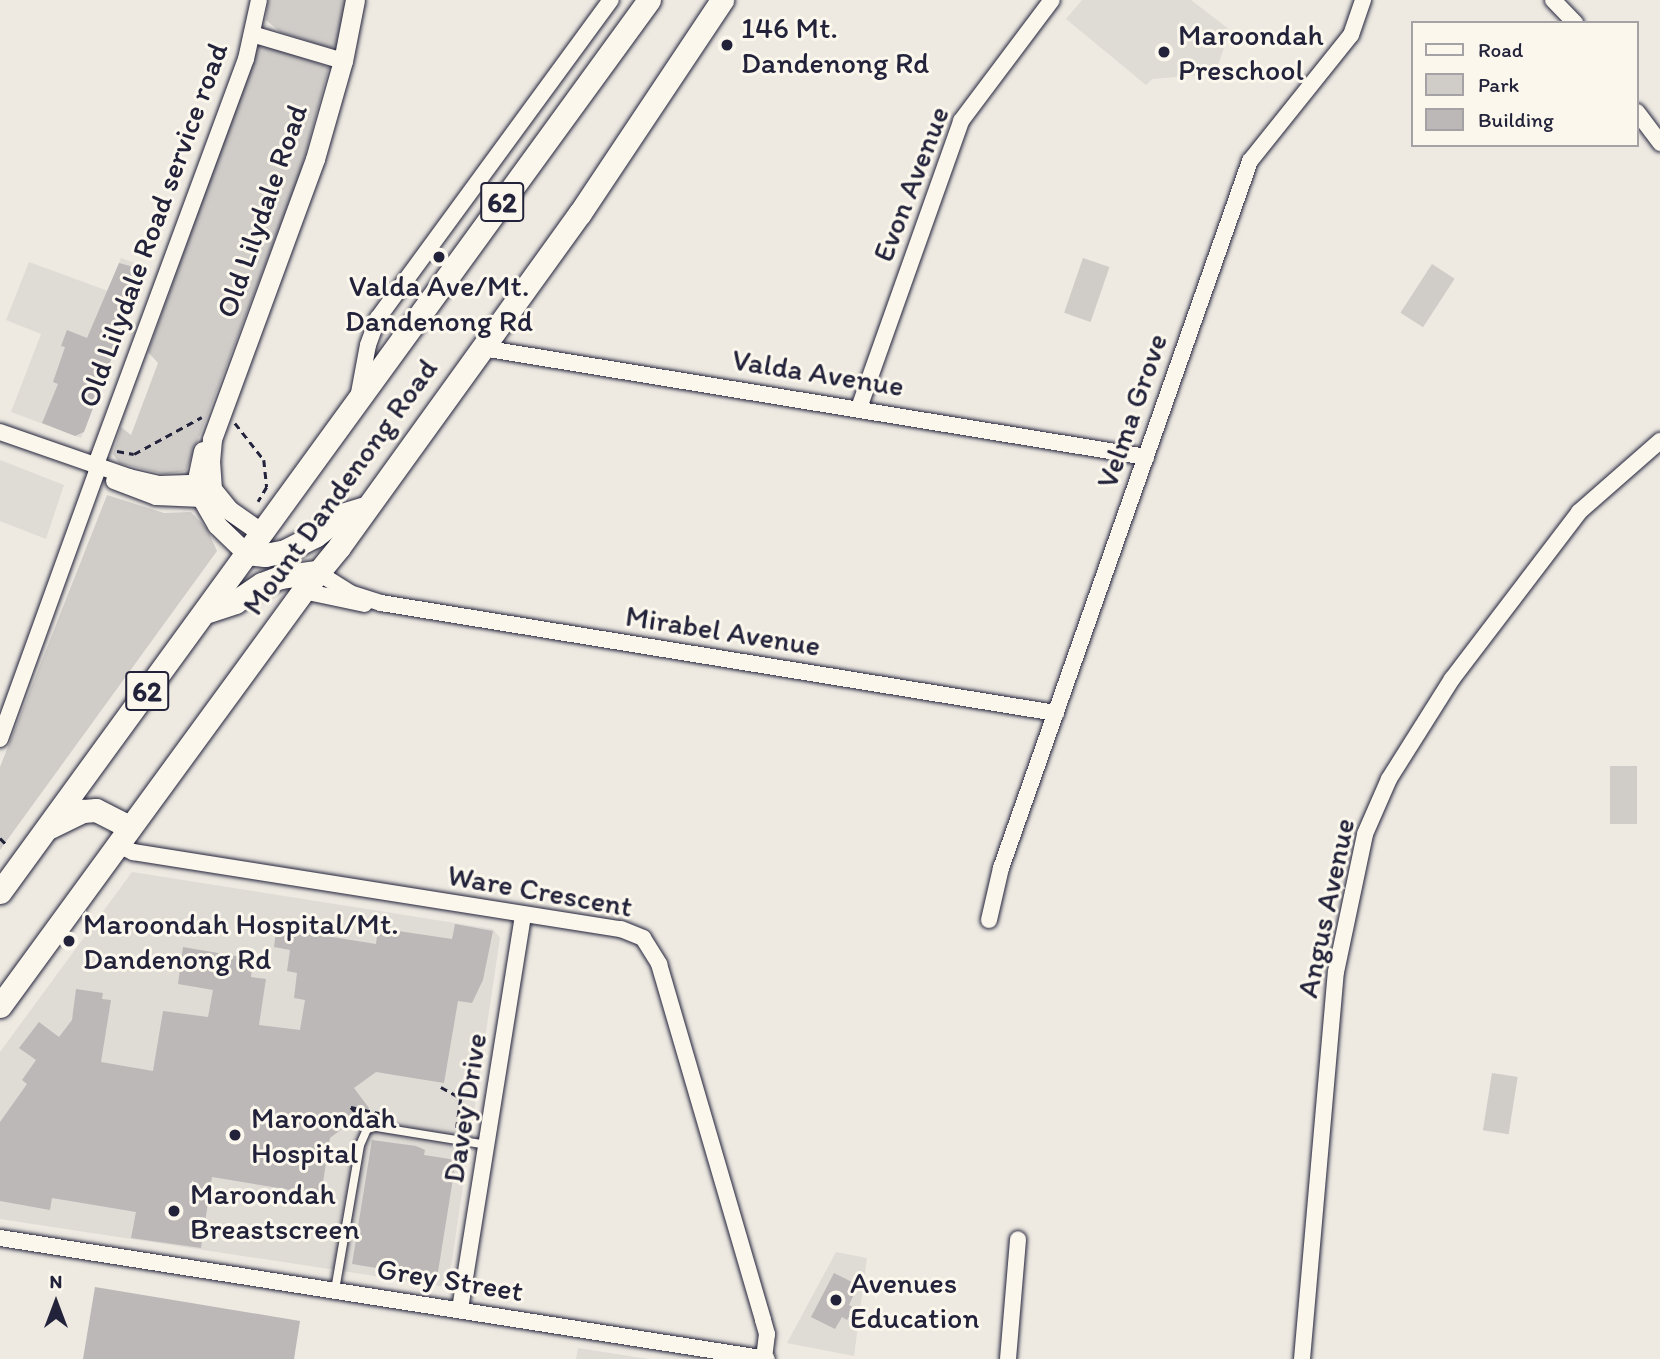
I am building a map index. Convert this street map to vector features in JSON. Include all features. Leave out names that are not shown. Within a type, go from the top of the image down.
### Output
[{"type":"main road","name":"Mount Dandenong Road","points":[[0,892],[246,553],[357,406],[649,0]]},
{"type":"main road","name":"Mount Dandenong Road","points":[[0,1006],[317,572],[339,547],[482,348],[644,120],[722,0]]},
{"type":"main road","points":[[246,553],[265,555],[285,551],[315,536],[342,514],[365,508]]},
{"type":"main road","points":[[262,533],[317,572]]},
{"type":"main road","points":[[246,553],[303,591]]},
{"type":"main road","points":[[205,612],[235,602],[262,584],[280,577],[317,572]]},
{"type":"main road","points":[[47,828],[83,811],[96,810],[124,836]]},
{"type":"street","name":"Old Lilydale Road service road","points":[[97,468],[192,207],[252,33],[259,0]]},
{"type":"street","name":"Old Lilydale Road","points":[[203,491],[212,439],[295,216],[343,61],[355,0]]},
{"type":"street","name":"Mount Dandenong Road","points":[[357,406],[368,345],[378,318],[611,0]]},
{"type":"street","name":"Evon Avenue","points":[[859,408],[961,121],[1052,0]]},
{"type":"street","name":"Velma Grove","points":[[989,920],[1001,868],[1250,161],[1351,35],[1363,0]]},
{"type":"street","points":[[1553,0],[1573,21]]},
{"type":"street","points":[[252,33],[343,61]]},
{"type":"street","points":[[1639,115],[1660,143]]},
{"type":"street","name":"Valda Avenue","points":[[482,348],[1146,457]]},
{"type":"street","points":[[0,432],[97,468],[110,479],[136,492],[162,498],[203,491],[262,533]]},
{"type":"street","name":"Angus Avenue","points":[[1302,1359],[1336,972],[1365,834],[1389,779],[1452,679],[1579,512],[1660,441]]},
{"type":"street","points":[[0,739],[97,468]]},
{"type":"street","points":[[203,491],[217,525],[246,553]]},
{"type":"street","name":"Mirabel Avenue","points":[[317,572],[350,593],[381,604]]},
{"type":"street","name":"Mirabel Avenue","points":[[303,591],[345,602],[381,604],[1056,713]]},
{"type":"street","name":"Ware Crescent","points":[[124,836],[133,852],[621,929],[643,939],[652,948],[767,1334],[766,1359]]},
{"type":"street","name":"Davey Drive","points":[[460,1309],[523,915]]},
{"type":"street","name":"Grey Street","points":[[0,1238],[766,1359]]},
{"type":"street","points":[[1008,1359],[1018,1239]]},
{"type":"lane","points":[[335,1290],[360,1144],[367,1129],[376,1127],[487,1144]]},
{"type":"path","points":[[0,838],[8,846]]},
{"type":"path","points":[[441,1087],[461,1098],[457,1123]]},
{"type":"path","points":[[351,1107],[388,1115]]},
{"type":"path","points":[[402,1283],[403,1275],[418,1273]]},
{"type":"shaded area","name":"Maroondah Preschool","points":[[1082,0],[1191,0],[1230,30],[1215,74],[1152,79],[1146,85],[1066,19]]},
{"type":"shaded area","points":[[121,258],[146,267],[81,438],[11,412],[41,334],[6,320],[29,262],[108,291]]},
{"type":"shaded area","points":[[0,460],[64,485],[46,539],[0,521]]},
{"type":"shaded area","name":"Maroondah Hospital","points":[[132,872],[493,929],[500,938],[449,1280],[441,1286],[0,1219],[0,1052]]},
{"type":"shaded area","name":"Avenues Education","points":[[836,1252],[867,1258],[854,1356],[787,1343]]},
{"type":"shaded area","points":[[578,1348],[648,1359],[576,1359]]},
{"type":"green space","points":[[268,0],[347,0],[339,44],[331,48],[280,32],[266,20]]},
{"type":"green space","points":[[259,43],[329,67],[300,174],[186,471],[164,474],[119,463],[113,454],[121,427],[131,435],[158,363],[148,352]]},
{"type":"green space","points":[[1083,258],[1109,267],[1091,322],[1064,313]]},
{"type":"green space","points":[[1432,264],[1455,279],[1423,327],[1400,313]]},
{"type":"green space","points":[[107,495],[164,513],[191,512],[207,529],[217,551],[0,850],[0,767]]},
{"type":"green space","points":[[1610,766],[1637,766],[1637,824],[1610,824]]},
{"type":"green space","points":[[1492,1073],[1518,1077],[1509,1134],[1483,1130]]},
{"type":"building","points":[[119,263],[145,270],[84,432],[75,436],[42,423],[58,384],[53,382],[65,347],[61,346],[67,330],[87,338]]},
{"type":"building","points":[[455,924],[493,931],[483,980],[472,1003],[458,1001],[444,1083],[376,1072],[354,1088],[369,1108],[330,1138],[321,1195],[212,1177],[201,1248],[131,1238],[136,1212],[52,1198],[50,1210],[0,1201],[0,1122],[27,1084],[22,1080],[36,1060],[19,1048],[39,1022],[59,1037],[72,1020],[76,989],[103,993],[102,999],[111,1000],[101,1062],[153,1071],[163,1011],[208,1017],[213,990],[178,984],[183,947],[253,959],[251,977],[266,979],[259,1025],[300,1030],[305,1000],[294,998],[297,973],[287,971],[290,950],[274,947],[276,931],[292,933],[293,927],[321,931],[320,935],[376,944],[378,928],[452,939]]},
{"type":"building","points":[[372,1140],[416,1146],[425,1150],[424,1155],[456,1160],[437,1278],[352,1264]]},
{"type":"building","points":[[834,1273],[858,1285],[849,1305],[854,1308],[847,1320],[842,1317],[835,1329],[811,1317]]},
{"type":"building","points":[[95,1287],[300,1321],[294,1359],[83,1359]]},
{"type":"place","name":"146 Mt. Dandenong Rd","points":[[727,45]]},
{"type":"place","name":"Maroondah Preschool","points":[[1164,52]]},
{"type":"place","name":"Valda Ave/Mt. Dandenong Rd","points":[[439,257]]},
{"type":"place","name":"Maroondah Hospital/Mt. Dandenong Rd","points":[[69,941]]},
{"type":"place","name":"Maroondah Hospital","points":[[235,1135]]},
{"type":"place","name":"Maroondah Breastscreen","points":[[174,1211]]},
{"type":"place","name":"Avenues Education","points":[[836,1300]]}]
